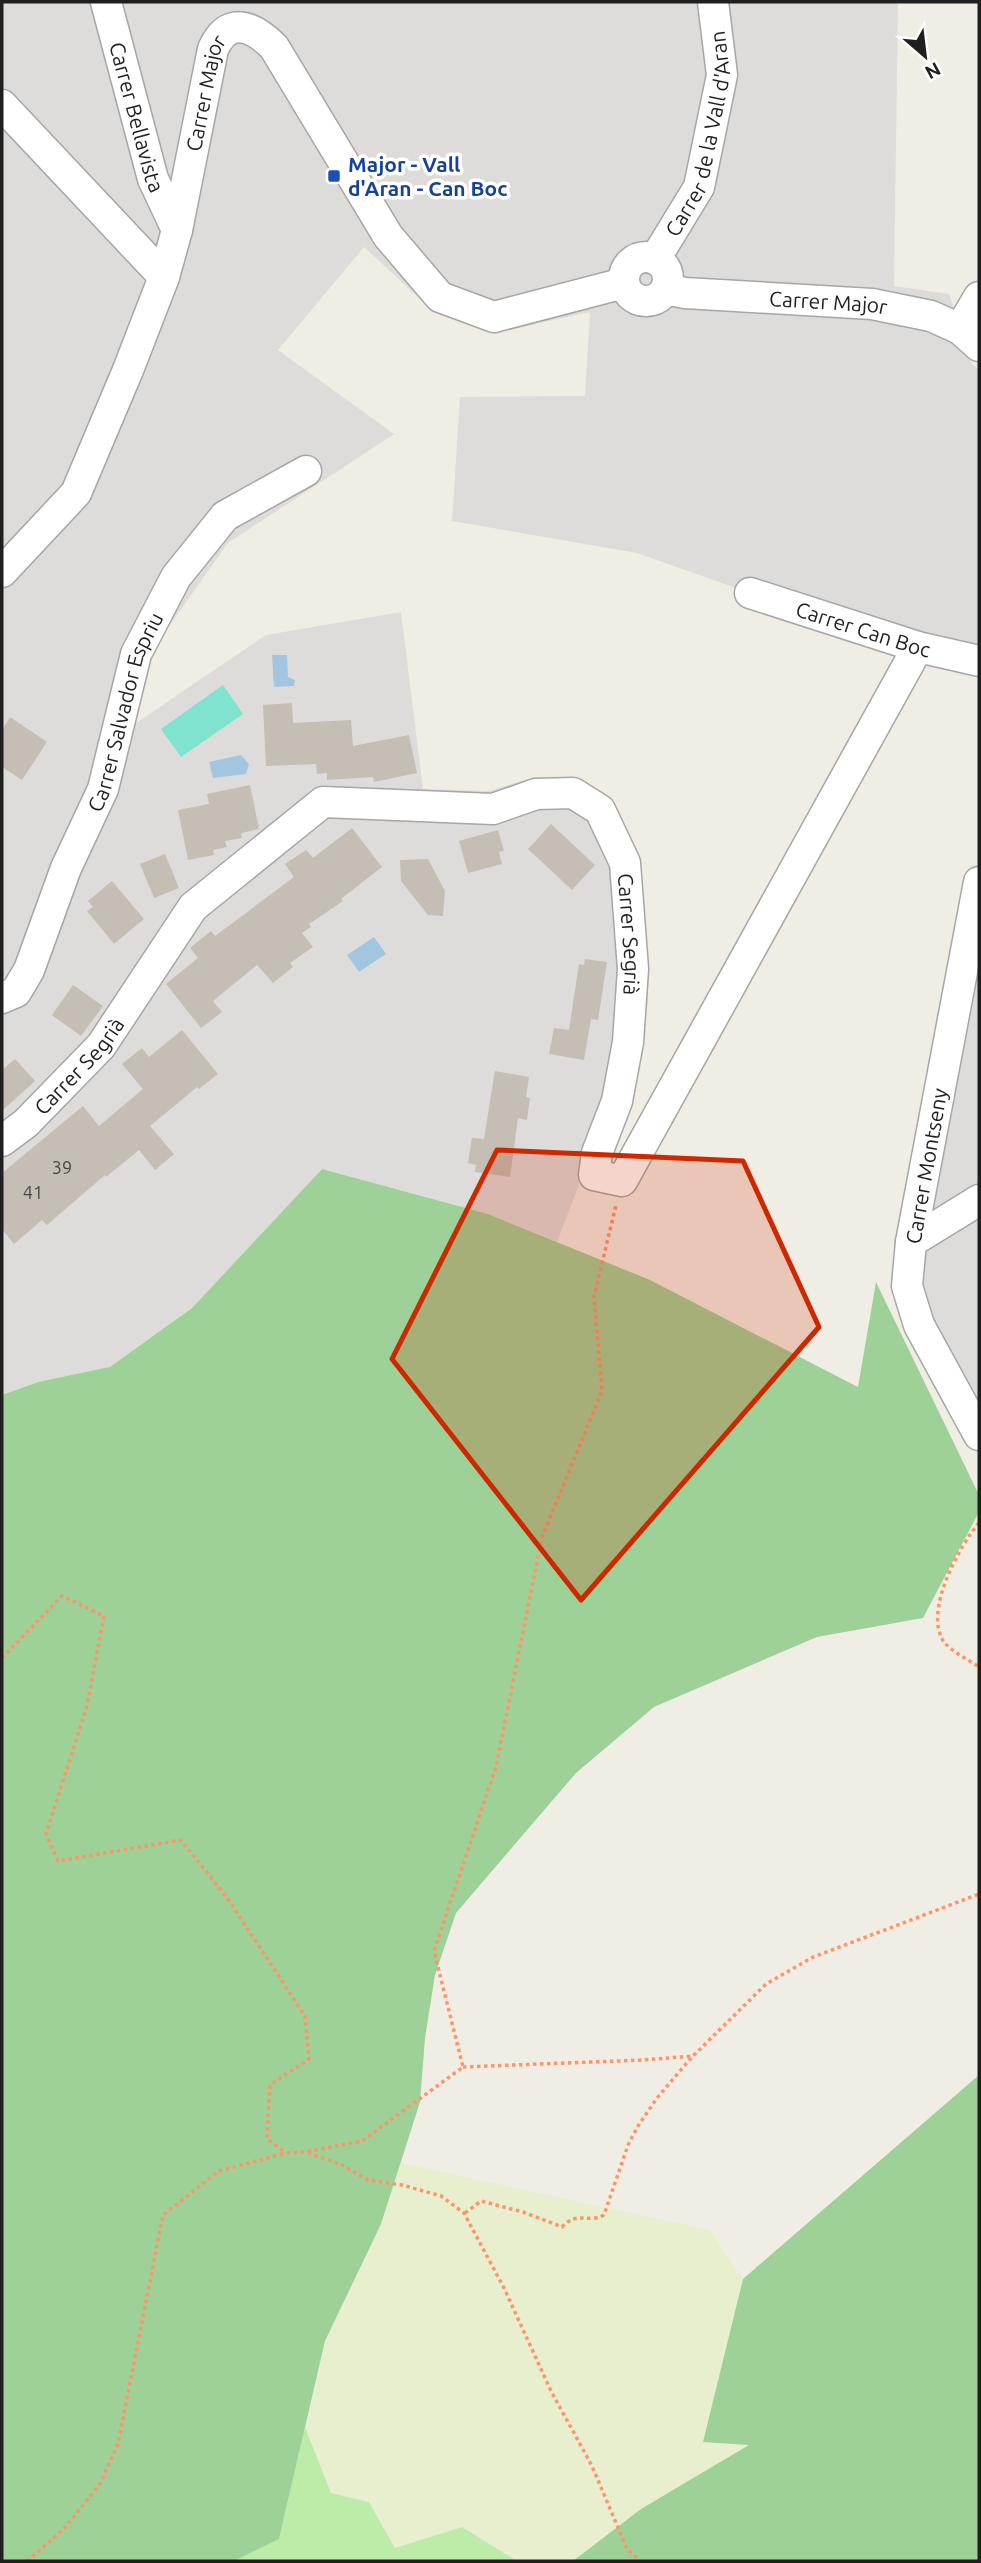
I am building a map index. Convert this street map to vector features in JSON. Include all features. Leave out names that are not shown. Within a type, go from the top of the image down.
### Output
[{"type":"street","name":"Carrer Bellavista","points":[[106,2],[153,179],[177,230]]},
{"type":"street","name":"Carrer de la Vall d'Aran","points":[[655,259],[699,187],[722,75],[713,2]]},
{"type":"street","name":"Carrer Major","points":[[2,572],[76,493],[164,277],[177,230],[213,49],[218,38],[227,30],[238,27],[251,29],[274,47],[388,236],[440,297],[494,317],[624,283]]},
{"type":"street","points":[[2,105],[164,277]]},
{"type":"street","points":[[643,257],[655,259],[667,270],[666,289],[656,299],[643,301],[632,296],[624,283],[625,271],[633,261],[643,257]]},
{"type":"street","name":"Carrer Major","points":[[666,289],[685,293],[872,304],[932,316],[970,338]]},
{"type":"street","points":[[970,338],[979,297]]},
{"type":"street","name":"Carrer Salvador Espriu","points":[[2,998],[16,992],[29,970],[66,868],[103,789],[136,654],[176,577],[225,516],[306,471]]},
{"type":"street","name":"Carrer Can Boc","points":[[750,593],[918,647],[979,661]]},
{"type":"street","points":[[622,1181],[918,647]]},
{"type":"street","name":"Carrer Segrià","points":[[2,1141],[26,1123],[101,1046],[193,907],[323,802],[493,809],[536,794],[573,793],[600,810],[625,863],[633,969],[628,1042],[617,1101],[597,1153],[594,1175],[622,1181]]},
{"type":"street","name":"Carrer Montseny","points":[[979,882],[911,1242],[907,1286],[919,1325],[979,1434]]},
{"type":"street","points":[[911,1242],[979,1200]]},
{"type":"path","points":[[464,2067],[434,1951],[496,1767],[541,1537],[602,1391],[594,1297],[622,1181]]},
{"type":"path","points":[[979,1523],[951,1570],[937,1614],[938,1628],[945,1643],[979,1667]]},
{"type":"path","points":[[2,1658],[62,1596],[104,1616],[87,1706],[47,1834],[58,1861],[181,1840],[228,1899],[306,2015],[309,2059],[270,2085],[267,2139],[286,2153]]},
{"type":"path","points":[[464,2213],[481,2200],[523,2211],[562,2227],[569,2219],[596,2219],[604,2216],[628,2145],[657,2098],[693,2056],[766,1984],[811,1958],[979,1894]]},
{"type":"path","points":[[27,2561],[64,2529],[100,2484],[118,2444],[163,2215],[219,2171],[286,2153],[306,2152],[362,2141],[464,2067],[693,2056]]},
{"type":"path","points":[[306,2152],[340,2164],[369,2180],[402,2185],[442,2196],[464,2213],[504,2288],[551,2391],[592,2466],[627,2549],[640,2561]]},
{"type":"highlighted area","points":[[497,1150],[743,1161],[819,1327],[581,1600],[392,1359]]},
{"type":"shaded area","points":[[2,2],[898,2],[894,286],[949,294],[972,364],[979,370],[979,674],[637,553],[452,521],[460,397],[585,396],[590,312],[508,330],[431,309],[364,247],[278,350],[394,434],[228,543],[155,646],[133,725],[266,635],[401,612],[423,789],[489,791],[534,777],[581,781],[616,812],[642,873],[648,1004],[557,1242],[488,1214],[322,1169],[192,1308],[110,1368],[38,1382],[2,1395]]},
{"type":"shaded area","points":[[272,655],[287,655],[288,677],[295,680],[294,686],[274,687]]},
{"type":"shaded area","points":[[223,685],[243,714],[181,757],[161,729]]},
{"type":"shaded area","points":[[241,755],[249,764],[246,774],[213,778],[209,762]]},
{"type":"shaded area","points":[[374,937],[386,954],[359,972],[347,955]]},
{"type":"shaded area","points":[[979,949],[979,1405],[919,1290]]},
{"type":"green space","points":[[322,1169],[488,1214],[650,1280],[858,1387],[876,1282],[979,1495],[979,1512],[923,1618],[817,1637],[654,1707],[576,1773],[456,1913],[435,1975],[425,2038],[420,2102],[381,2224],[325,2341],[279,2539],[234,2561],[2,2561],[2,1395],[38,1382],[110,1367],[192,1308]]},
{"type":"green space","points":[[979,2075],[979,2561],[573,2561],[641,2509],[749,2445],[703,2442],[743,2279]]},
{"type":"green space","points":[[401,2163],[710,2230],[743,2279],[704,2441],[751,2444],[641,2509],[573,2561],[517,2561],[462,2527],[395,2548],[369,2502],[331,2493],[305,2427],[325,2341],[381,2224]]},
{"type":"green space","points":[[305,2427],[331,2493],[369,2502],[395,2548],[462,2527],[517,2561],[234,2561],[279,2539]]},
{"type":"building","points":[[292,703],[293,723],[351,720],[353,746],[409,735],[417,773],[374,782],[373,777],[327,780],[327,773],[317,774],[316,764],[266,766],[263,705]]},
{"type":"building","points":[[10,717],[47,742],[22,780],[2,767],[2,730]]},
{"type":"building","points":[[250,785],[259,829],[241,833],[242,838],[225,841],[227,847],[213,850],[214,855],[188,860],[178,810],[209,804],[207,794]]},
{"type":"building","points":[[551,824],[595,865],[572,890],[528,849]]},
{"type":"building","points":[[352,828],[382,867],[341,899],[343,901],[309,924],[311,927],[302,933],[313,947],[290,963],[293,967],[273,983],[257,965],[213,1001],[222,1012],[201,1028],[166,984],[198,958],[190,948],[211,931],[215,936],[294,877],[285,864],[306,850],[313,858]]},
{"type":"building","points":[[498,830],[504,851],[499,852],[502,864],[468,873],[459,841]]},
{"type":"building","points":[[165,854],[179,888],[154,898],[140,864]]},
{"type":"building","points":[[428,859],[445,891],[443,916],[428,915],[401,881],[400,860]]},
{"type":"building","points":[[112,881],[144,919],[114,944],[87,911],[93,907],[88,901]]},
{"type":"building","points":[[585,959],[607,962],[598,1020],[591,1019],[584,1060],[549,1054],[554,1028],[569,1030],[579,964],[584,965]]},
{"type":"building","points":[[73,985],[103,1006],[81,1036],[52,1015]]},
{"type":"building","points":[[182,1030],[218,1074],[199,1089],[197,1087],[150,1126],[174,1154],[155,1170],[139,1150],[106,1177],[105,1175],[47,1225],[42,1220],[14,1244],[2,1229],[2,1173],[83,1106],[99,1126],[143,1089],[122,1064],[142,1048],[149,1057]]},
{"type":"building","points":[[15,1059],[35,1081],[2,1111],[2,1070]]},
{"type":"building","points":[[495,1071],[529,1077],[527,1120],[518,1118],[510,1177],[475,1172],[476,1165],[468,1163],[472,1138],[484,1139]]},
{"type":"place","name":"Major - Vall d'Aran - Can Boc","points":[[334,176]]}]
